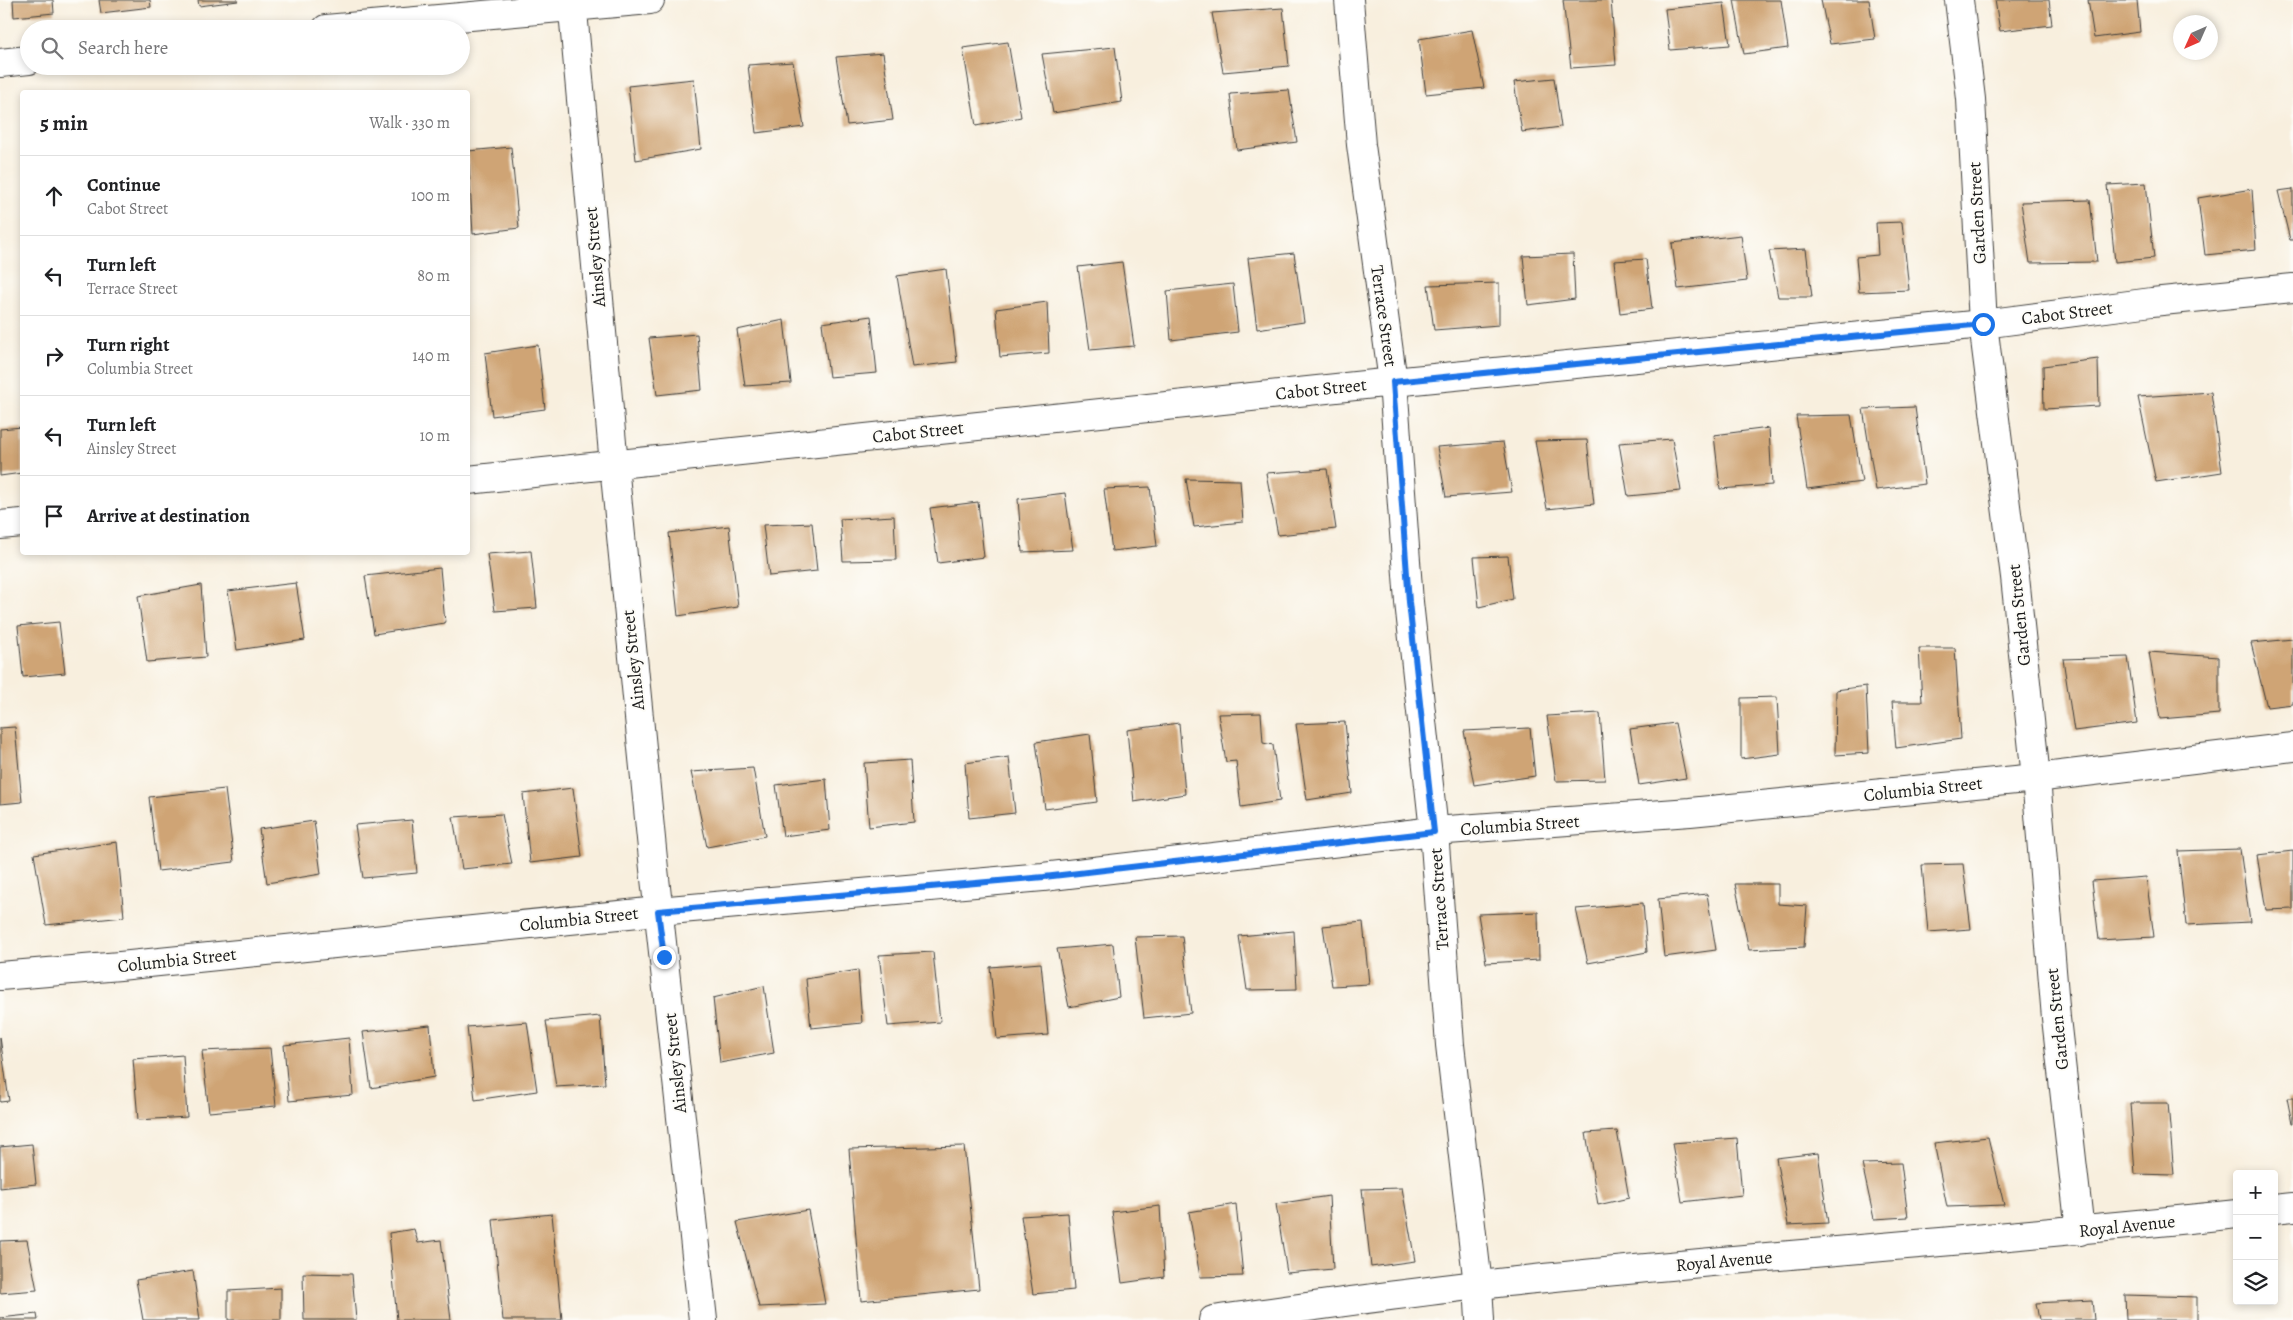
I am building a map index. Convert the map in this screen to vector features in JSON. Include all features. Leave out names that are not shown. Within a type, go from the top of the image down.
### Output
[{"type":"street","points":[[415,20],[573,4],[650,0]]},
{"type":"street","name":"Terrace Street","points":[[1349,0],[1361,145],[1393,382],[1409,602],[1434,832],[1450,1044],[1478,1285],[1480,1320]]},
{"type":"street","name":"Garden Street","points":[[1959,0],[1971,99],[1983,324],[2015,577],[2036,778],[2056,1018],[2080,1231]]},
{"type":"street","name":"Ainsley Street","points":[[573,4],[614,465],[658,911],[703,1320]]},
{"type":"street","points":[[0,62],[20,61]]},
{"type":"street","name":"Cabot Street","points":[[470,480],[1393,382],[1983,324],[2152,302],[2293,288]]},
{"type":"street","points":[[0,525],[20,522]]},
{"type":"street","name":"Columbia Street","points":[[0,976],[130,965],[658,911],[1044,877],[1434,832],[1690,812],[2036,778],[2293,748]]},
{"type":"street","points":[[2278,1209],[2293,1207]]},
{"type":"street","name":"Royal Avenue","points":[[1212,1320],[1478,1285],[1751,1258],[2080,1231],[2233,1214]]},
{"type":"building","points":[[13,0],[53,0],[54,13],[14,17]]},
{"type":"building","points":[[99,0],[150,0],[151,7],[101,13]]},
{"type":"building","points":[[198,0],[238,0],[238,1],[199,6]]},
{"type":"building","points":[[1563,0],[1611,0],[1616,65],[1571,68]]},
{"type":"building","points":[[1734,0],[1781,0],[1788,48],[1744,54]]},
{"type":"building","points":[[1821,0],[1869,0],[1875,39],[1830,44]]},
{"type":"building","points":[[1995,0],[2049,0],[2052,25],[2000,31]]},
{"type":"building","points":[[2088,0],[2137,0],[2140,32],[2094,38]]},
{"type":"building","points":[[1724,3],[1730,45],[1670,50],[1665,9]]},
{"type":"building","points":[[1283,8],[1289,66],[1223,72],[1212,13]]},
{"type":"building","points":[[1472,30],[1484,88],[1426,94],[1419,39]]},
{"type":"building","points":[[1008,42],[1021,117],[976,126],[963,48]]},
{"type":"building","points":[[1115,47],[1122,102],[1053,113],[1042,54]]},
{"type":"building","points":[[883,53],[893,120],[847,125],[836,57]]},
{"type":"building","points":[[793,62],[804,127],[756,133],[748,65]]},
{"type":"building","points":[[1554,78],[1561,127],[1522,132],[1514,82]]},
{"type":"building","points":[[694,79],[701,149],[636,160],[628,86]]},
{"type":"building","points":[[1289,90],[1297,142],[1237,150],[1230,94]]},
{"type":"building","points":[[511,147],[519,228],[473,234],[470,151]]},
{"type":"building","points":[[2146,183],[2154,258],[2115,262],[2107,185]]},
{"type":"building","points":[[2252,189],[2256,250],[2205,255],[2198,198]]},
{"type":"building","points":[[2293,189],[2293,240],[2290,240],[2278,191]]},
{"type":"building","points":[[2090,200],[2097,262],[2030,263],[2021,202]]},
{"type":"building","points":[[1902,222],[1909,290],[1859,292],[1856,257],[1878,255],[1876,223]]},
{"type":"building","points":[[1741,235],[1747,281],[1678,289],[1672,243]]},
{"type":"building","points":[[1806,249],[1812,297],[1778,297],[1769,251]]},
{"type":"building","points":[[1294,253],[1304,322],[1257,329],[1248,258]]},
{"type":"building","points":[[1573,254],[1575,299],[1528,305],[1523,256]]},
{"type":"building","points":[[1646,259],[1652,309],[1620,313],[1614,261]]},
{"type":"building","points":[[1122,262],[1134,346],[1090,350],[1078,267]]},
{"type":"building","points":[[946,269],[957,362],[912,367],[897,276]]},
{"type":"building","points":[[1499,283],[1499,325],[1434,330],[1428,285]]},
{"type":"building","points":[[1233,284],[1238,332],[1171,340],[1167,291]]},
{"type":"building","points":[[1047,302],[1049,353],[1000,357],[996,309]]},
{"type":"building","points":[[871,316],[877,373],[829,377],[822,323]]},
{"type":"building","points":[[784,320],[791,383],[745,386],[737,330]]},
{"type":"building","points":[[697,334],[702,390],[657,395],[649,338]]},
{"type":"building","points":[[538,345],[545,409],[492,416],[485,353]]},
{"type":"building","points":[[2098,359],[2099,406],[2044,409],[2043,366]]},
{"type":"building","points":[[2211,392],[2222,472],[2156,482],[2138,397]]},
{"type":"building","points":[[1915,407],[1925,484],[1876,490],[1863,409]]},
{"type":"building","points":[[1851,415],[1862,482],[1807,489],[1796,416]]},
{"type":"building","points":[[20,427],[20,473],[0,476],[0,429]]},
{"type":"building","points":[[1769,428],[1772,485],[1720,489],[1714,435]]},
{"type":"building","points":[[1672,439],[1681,491],[1628,496],[1619,443]]},
{"type":"building","points":[[1587,440],[1594,504],[1547,509],[1535,441]]},
{"type":"building","points":[[1503,442],[1512,492],[1446,497],[1437,447]]},
{"type":"building","points":[[1327,469],[1336,529],[1278,535],[1266,473]]},
{"type":"building","points":[[1186,479],[1240,480],[1243,522],[1194,527]]},
{"type":"building","points":[[1150,487],[1157,546],[1112,551],[1104,489]]},
{"type":"building","points":[[1065,493],[1073,550],[1022,552],[1018,499]]},
{"type":"building","points":[[978,502],[984,557],[938,563],[930,508]]},
{"type":"building","points":[[894,516],[896,560],[843,561],[840,519]]},
{"type":"building","points":[[812,523],[817,571],[769,576],[763,525]]},
{"type":"building","points":[[729,526],[738,607],[678,616],[669,533]]},
{"type":"building","points":[[531,551],[537,608],[495,611],[487,554]]},
{"type":"building","points":[[1508,556],[1513,599],[1479,607],[1474,557]]},
{"type":"building","points":[[440,568],[445,623],[374,634],[365,576]]},
{"type":"building","points":[[296,583],[305,640],[237,650],[228,591]]},
{"type":"building","points":[[201,585],[206,657],[147,662],[138,596]]},
{"type":"building","points":[[59,622],[65,673],[23,677],[18,626]]},
{"type":"building","points":[[2293,639],[2293,704],[2267,707],[2251,643]]},
{"type":"building","points":[[1919,648],[1955,648],[1961,739],[1896,748],[1892,702],[1922,702]]},
{"type":"building","points":[[2149,652],[2219,657],[2219,714],[2160,719]]},
{"type":"building","points":[[2128,657],[2137,723],[2074,731],[2063,659]]},
{"type":"building","points":[[1866,686],[1869,753],[1835,755],[1836,690]]},
{"type":"building","points":[[1777,697],[1780,754],[1741,759],[1741,698]]},
{"type":"building","points":[[1261,713],[1263,743],[1273,745],[1280,801],[1241,807],[1236,761],[1226,762],[1218,714]]},
{"type":"building","points":[[1600,713],[1605,780],[1556,781],[1547,716]]},
{"type":"building","points":[[1345,722],[1352,793],[1307,800],[1296,724]]},
{"type":"building","points":[[1179,723],[1185,794],[1134,802],[1127,730]]},
{"type":"building","points":[[1675,723],[1686,778],[1639,785],[1630,729]]},
{"type":"building","points":[[15,727],[22,802],[0,804],[0,728]]},
{"type":"building","points":[[1530,728],[1535,776],[1474,785],[1464,731]]},
{"type":"building","points":[[1090,734],[1097,802],[1045,809],[1036,742]]},
{"type":"building","points":[[1009,757],[1015,813],[969,818],[965,763]]},
{"type":"building","points":[[910,760],[914,822],[869,827],[864,763]]},
{"type":"building","points":[[753,768],[765,836],[707,847],[691,772]]},
{"type":"building","points":[[826,779],[830,830],[783,836],[776,785]]},
{"type":"building","points":[[573,788],[582,857],[530,863],[523,794]]},
{"type":"building","points":[[225,789],[234,862],[158,871],[149,797]]},
{"type":"building","points":[[502,814],[512,864],[462,869],[453,817]]},
{"type":"building","points":[[412,820],[417,873],[363,878],[355,825]]},
{"type":"building","points":[[314,821],[321,874],[267,883],[259,829]]},
{"type":"building","points":[[117,842],[124,917],[46,925],[34,854]]},
{"type":"building","points":[[2240,849],[2250,922],[2186,925],[2178,851]]},
{"type":"building","points":[[2293,851],[2293,909],[2266,910],[2257,855]]},
{"type":"building","points":[[1963,864],[1971,929],[1928,932],[1922,865]]},
{"type":"building","points":[[2146,877],[2154,937],[2099,940],[2092,881]]},
{"type":"building","points":[[1735,884],[1778,884],[1778,904],[1807,906],[1804,947],[1749,950]]},
{"type":"building","points":[[1707,894],[1716,950],[1664,957],[1658,899]]},
{"type":"building","points":[[1643,903],[1647,952],[1588,963],[1576,909]]},
{"type":"building","points":[[1538,912],[1539,960],[1486,963],[1478,914]]},
{"type":"building","points":[[1363,922],[1369,984],[1332,986],[1323,926]]},
{"type":"building","points":[[1294,931],[1297,989],[1247,990],[1239,936]]},
{"type":"building","points":[[1182,936],[1191,1013],[1144,1018],[1135,937]]},
{"type":"building","points":[[1113,944],[1119,997],[1069,1007],[1057,949]]},
{"type":"building","points":[[933,952],[940,1022],[888,1026],[879,955]]},
{"type":"building","points":[[1041,963],[1048,1035],[997,1039],[990,967]]},
{"type":"building","points":[[858,970],[862,1023],[811,1028],[806,979]]},
{"type":"building","points":[[764,986],[774,1053],[720,1063],[713,998]]},
{"type":"building","points":[[600,1016],[605,1084],[556,1087],[546,1021]]},
{"type":"building","points":[[527,1022],[537,1091],[475,1100],[467,1027]]},
{"type":"building","points":[[430,1025],[434,1077],[371,1088],[363,1032]]},
{"type":"building","points":[[0,1037],[9,1101],[0,1102]]},
{"type":"building","points":[[349,1038],[353,1095],[289,1101],[284,1045]]},
{"type":"building","points":[[270,1048],[276,1106],[209,1112],[202,1051]]},
{"type":"building","points":[[183,1055],[187,1117],[138,1120],[133,1059]]},
{"type":"building","points":[[2287,1098],[2293,1098],[2293,1123],[2292,1123]]},
{"type":"building","points":[[2130,1103],[2168,1103],[2174,1175],[2135,1174]]},
{"type":"building","points":[[1617,1131],[1629,1198],[1598,1205],[1586,1133]]},
{"type":"building","points":[[1988,1137],[2004,1205],[1947,1207],[1934,1143]]},
{"type":"building","points":[[1737,1138],[1742,1195],[1682,1202],[1672,1143]]},
{"type":"building","points":[[32,1144],[36,1184],[0,1188],[0,1147]]},
{"type":"building","points":[[964,1146],[979,1289],[861,1301],[849,1149]]},
{"type":"building","points":[[1818,1153],[1828,1223],[1788,1225],[1776,1158]]},
{"type":"building","points":[[1901,1163],[1908,1217],[1874,1219],[1862,1164]]},
{"type":"building","points":[[1402,1188],[1415,1261],[1371,1267],[1362,1189]]},
{"type":"building","points":[[1329,1196],[1333,1269],[1287,1273],[1276,1204]]},
{"type":"building","points":[[1236,1204],[1243,1276],[1200,1277],[1189,1212]]},
{"type":"building","points":[[1160,1206],[1164,1277],[1122,1283],[1112,1212]]},
{"type":"building","points":[[808,1210],[825,1304],[759,1307],[737,1222]]},
{"type":"building","points":[[1068,1213],[1074,1290],[1033,1294],[1021,1216]]},
{"type":"building","points":[[552,1214],[562,1320],[503,1320],[493,1220]]},
{"type":"building","points":[[414,1229],[418,1243],[441,1240],[451,1320],[397,1320],[389,1233]]},
{"type":"building","points":[[27,1240],[37,1290],[0,1293],[0,1241]]},
{"type":"building","points":[[193,1271],[200,1320],[143,1320],[136,1280]]},
{"type":"building","points":[[303,1273],[352,1274],[356,1320],[304,1320]]},
{"type":"building","points":[[281,1288],[281,1320],[228,1320],[228,1291]]},
{"type":"building","points":[[2125,1295],[2197,1297],[2197,1320],[2126,1320]]},
{"type":"building","points":[[2092,1300],[2094,1320],[2039,1320],[2036,1303]]},
{"type":"building","points":[[37,1314],[38,1320],[0,1320],[0,1318]]},
{"type":"route","points":[[664,957],[658,911],[1044,877],[1434,832],[1409,602],[1393,382],[1983,324]]}]
